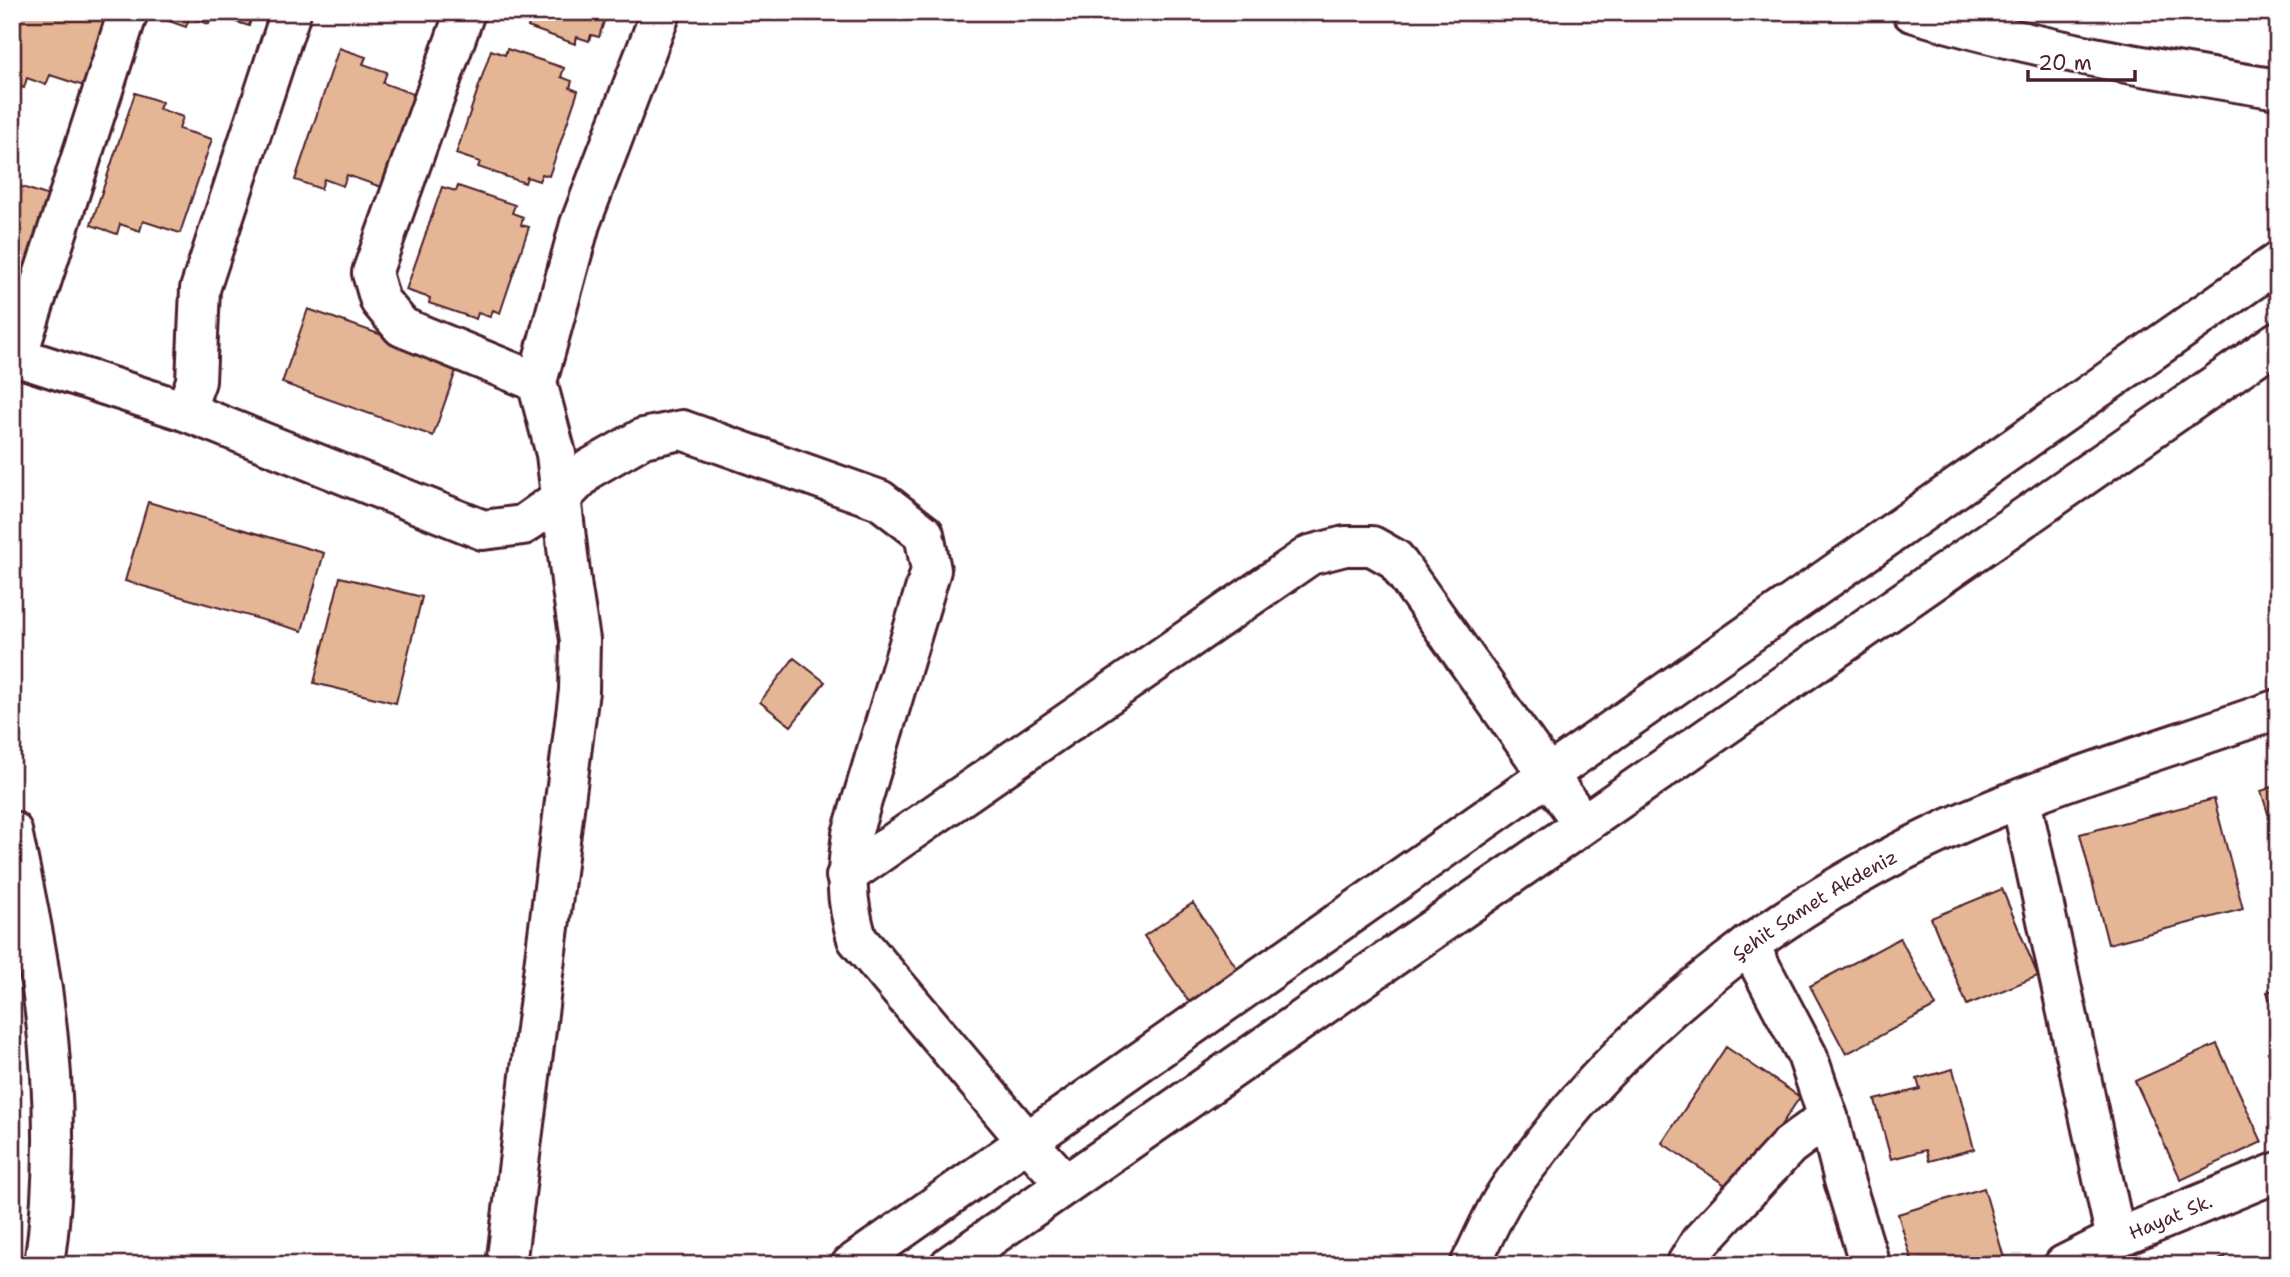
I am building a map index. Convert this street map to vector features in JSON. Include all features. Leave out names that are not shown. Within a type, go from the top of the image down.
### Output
[{"type":"street","points":[[128,12],[14,356],[185,411],[483,530],[523,524],[561,498],[589,469],[643,438],[682,430],[880,500],[924,534],[931,569],[852,834],[846,876],[848,907],[857,939],[1066,1184]]},
{"type":"street","points":[[185,411],[196,381],[200,289],[291,12]]},
{"type":"street","points":[[465,12],[372,273],[380,301],[402,327],[537,382]]},
{"type":"street","points":[[506,1265],[579,691],[580,640],[556,454],[537,382],[580,224],[661,12]]},
{"type":"street","points":[[1912,12],[1969,30],[2127,63],[2278,89]]},
{"type":"street","points":[[851,1265],[2278,262]]},
{"type":"street","points":[[950,1265],[2278,341]]},
{"type":"street","points":[[846,876],[1310,555],[1345,546],[1373,546],[1395,559],[1583,824]]},
{"type":"street","name":"Şehit Samet Akdeniz","points":[[1470,1265],[1506,1193],[1566,1115],[1626,1048],[1691,990],[1749,945],[1860,872],[1951,828],[2067,782],[2278,709]]},
{"type":"street","points":[[2021,800],[2116,1239]]},
{"type":"street","points":[[12,831],[37,957],[47,1031],[52,1105],[51,1178],[44,1265]]},
{"type":"street","points":[[1749,945],[1807,1055],[1828,1117],[1870,1265]]},
{"type":"street","points":[[1686,1265],[1700,1242],[1788,1146],[1828,1117]]},
{"type":"street","name":"Hayat Sk.","points":[[2064,1265],[2116,1239],[2278,1172]]},
{"type":"building","points":[[20,12],[112,12],[87,87],[50,75],[46,85],[27,78],[24,88],[12,84],[12,35]]},
{"type":"building","points":[[162,12],[253,12],[249,26],[212,14],[209,24],[189,17],[186,27],[160,18]]},
{"type":"building","points":[[506,12],[607,12],[599,37],[591,35],[589,41],[577,37],[575,44],[528,27],[529,23],[505,15]]},
{"type":"building","points":[[339,48],[366,57],[363,64],[387,72],[383,83],[416,95],[384,188],[347,175],[343,186],[324,179],[321,189],[295,180]]},
{"type":"building","points":[[507,49],[564,68],[561,77],[572,81],[570,88],[578,91],[549,176],[542,174],[539,181],[527,177],[525,183],[478,167],[480,162],[456,154],[491,50],[505,55]]},
{"type":"building","points":[[135,93],[162,102],[159,109],[183,117],[179,129],[212,139],[180,233],[143,221],[140,231],[120,224],[117,234],[91,225]]},
{"type":"building","points":[[12,171],[20,174],[16,185],[49,196],[17,290],[12,288]]},
{"type":"building","points":[[458,186],[515,205],[512,213],[523,217],[521,225],[529,227],[500,313],[493,310],[490,317],[478,313],[476,319],[429,303],[430,298],[406,290],[442,187],[456,191]]},
{"type":"building","points":[[308,309],[459,362],[433,436],[282,383]]},
{"type":"building","points":[[148,502],[324,553],[302,631],[125,581]]},
{"type":"building","points":[[340,577],[422,597],[396,703],[314,683]]},
{"type":"building","points":[[794,658],[825,682],[791,726],[760,702]]},
{"type":"building","points":[[2278,785],[2278,823],[2271,823],[2261,791]]},
{"type":"building","points":[[2214,799],[2243,909],[2108,944],[2080,834]]},
{"type":"building","points":[[2002,889],[2038,976],[1967,1005],[1931,918]]},
{"type":"building","points":[[1193,903],[1238,970],[1190,1003],[1144,936]]},
{"type":"building","points":[[2278,936],[2278,957],[2271,939]]},
{"type":"building","points":[[1900,938],[1936,1006],[1846,1054],[1810,986]]},
{"type":"building","points":[[2278,988],[2278,1021],[2267,992]]},
{"type":"building","points":[[2217,1044],[2262,1142],[2181,1180],[2135,1081]]},
{"type":"building","points":[[1726,1047],[1800,1097],[1736,1192],[1662,1143]]},
{"type":"building","points":[[2278,1047],[2278,1075],[2268,1052]]},
{"type":"building","points":[[1953,1069],[1974,1149],[1929,1161],[1926,1150],[1891,1159],[1875,1100],[1920,1089],[1917,1079]]},
{"type":"building","points":[[1984,1188],[2006,1265],[1913,1265],[1898,1214]]},
{"type":"building","points":[[2225,1257],[2228,1265],[2209,1265]]}]
